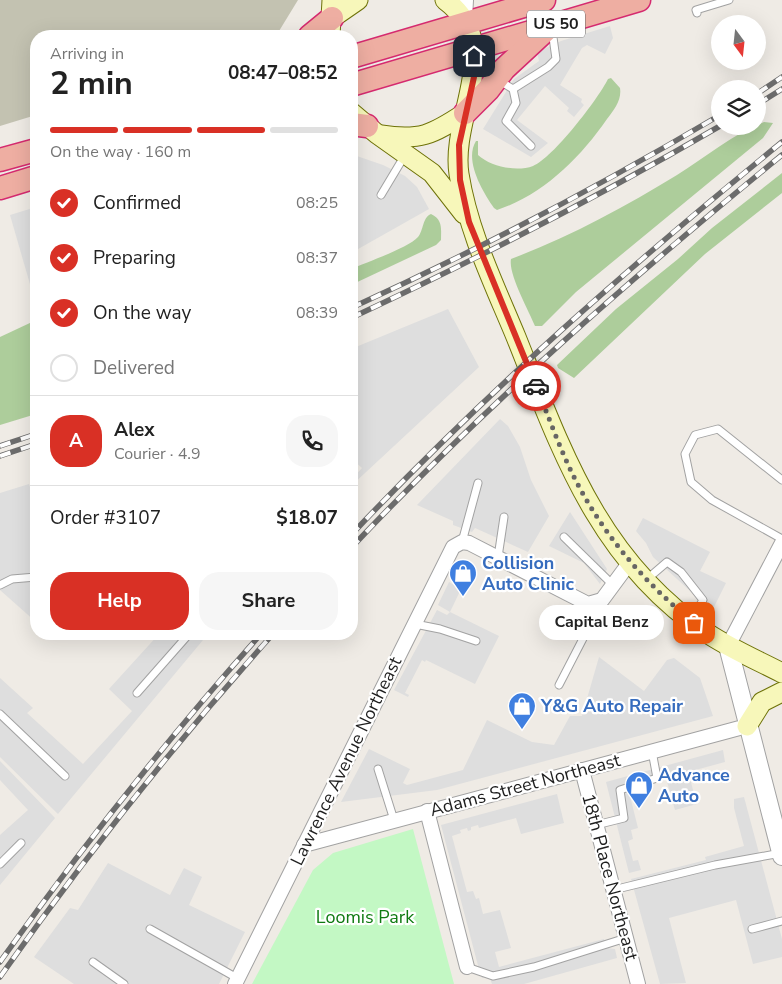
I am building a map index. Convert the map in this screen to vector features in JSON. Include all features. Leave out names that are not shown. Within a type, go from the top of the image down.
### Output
[{"type":"highway","name":"US 50","points":[[358,54],[464,14],[544,0]]},
{"type":"highway","name":"US 50","points":[[358,83],[639,0]]},
{"type":"highway","points":[[317,30],[331,18]]},
{"type":"highway","points":[[464,113],[488,90],[504,84],[551,26]]},
{"type":"highway","points":[[0,160],[30,152]]},
{"type":"highway","points":[[0,188],[30,179]]},
{"type":"main road","points":[[331,18],[358,0]]},
{"type":"main road","points":[[445,0],[464,14],[473,48],[474,77],[464,113],[458,163],[469,222],[573,476],[596,516],[630,562],[646,580],[690,620],[728,646],[782,673]]},
{"type":"main road","points":[[362,124],[407,138],[424,136],[438,131],[464,113]]},
{"type":"main road","points":[[362,124],[439,180],[469,222]]},
{"type":"main road","points":[[747,726],[762,702],[782,692]]},
{"type":"street","points":[[462,542],[469,542],[588,604],[602,600],[630,562]]},
{"type":"street","name":"Lawrence Avenue Northeast","points":[[236,981],[450,551],[462,542]]},
{"type":"street","points":[[782,543],[728,646],[747,726],[782,855]]},
{"type":"street","name":"Adams Street Northeast","points":[[304,845],[747,726]]},
{"type":"street","name":"18th Place Northeast","points":[[582,770],[638,984]]},
{"type":"street","points":[[427,811],[467,967]]},
{"type":"lane","points":[[697,13],[696,10],[729,0]]},
{"type":"lane","points":[[504,84],[516,103],[506,121],[531,146]]},
{"type":"lane","points":[[381,195],[405,154]]},
{"type":"lane","points":[[782,480],[718,429],[695,435],[685,454],[691,482],[712,500],[782,539]]},
{"type":"lane","points":[[462,542],[478,483]]},
{"type":"lane","points":[[498,557],[504,517]]},
{"type":"lane","points":[[564,537],[613,585]]},
{"type":"lane","points":[[646,580],[667,562],[681,572],[703,600],[690,620]]},
{"type":"lane","points":[[0,585],[12,579],[30,578]]},
{"type":"lane","points":[[559,686],[590,625],[593,604]]},
{"type":"lane","points":[[414,624],[440,629],[476,641]]},
{"type":"lane","points":[[137,693],[184,640]]},
{"type":"lane","points":[[0,714],[65,776]]},
{"type":"lane","points":[[596,825],[624,818],[620,790],[657,778],[652,751]]},
{"type":"lane","points":[[378,768],[394,820]]},
{"type":"lane","points":[[0,864],[21,843]]},
{"type":"lane","points":[[613,890],[715,865],[782,855]]},
{"type":"lane","points":[[752,930],[782,922]]},
{"type":"lane","points":[[150,929],[236,981]]},
{"type":"lane","points":[[467,967],[492,976],[534,967],[626,938]]},
{"type":"lane","points":[[93,962],[124,984]]},
{"type":"shaded area","points":[[0,0],[298,0],[280,30],[30,30],[30,117],[0,126]]},
{"type":"shaded area","points":[[610,26],[613,38],[605,54],[587,45],[582,48],[560,85],[582,99],[581,102],[584,105],[574,117],[567,111],[569,108],[545,86],[517,120],[548,143],[531,157],[483,129],[514,79],[539,61],[537,52],[561,41]]},
{"type":"shaded area","points":[[358,156],[383,165],[405,176],[417,187],[429,209],[358,249]]},
{"type":"shaded area","points":[[30,209],[30,284],[10,215]]},
{"type":"shaded area","points":[[448,309],[479,367],[358,479],[358,472],[362,468],[358,464],[358,346]]},
{"type":"shaded area","points":[[500,419],[508,426],[520,447],[531,480],[549,516],[528,552],[475,528],[472,532],[453,525],[453,521],[417,505]]},
{"type":"shaded area","points":[[29,484],[30,487],[30,617],[0,590],[0,493]]},
{"type":"shaded area","points":[[570,512],[607,569],[600,584],[584,563],[549,546]]},
{"type":"shaded area","points":[[643,518],[710,552],[700,571],[726,583],[712,611],[653,557],[646,543],[636,531]]},
{"type":"shaded area","points":[[449,582],[461,589],[450,612],[438,605]]},
{"type":"shaded area","points":[[437,610],[447,615],[450,612],[499,636],[475,684],[426,660],[425,662],[422,660],[405,693],[409,695],[408,697],[394,690]]},
{"type":"shaded area","points":[[154,640],[203,640],[58,814],[0,757],[0,678],[33,708],[27,713],[83,764],[132,711],[109,689]]},
{"type":"shaded area","points":[[599,657],[644,691],[667,660],[674,658],[700,678],[713,716],[437,790],[341,802],[369,749],[410,769],[403,783],[407,785],[463,770],[487,720],[532,742],[554,745],[570,716],[582,716]]},
{"type":"shaded area","points":[[723,750],[725,762],[688,772],[697,804],[675,810],[666,778],[628,788],[638,828],[631,830],[633,839],[628,841],[633,861],[638,860],[641,870],[629,873],[606,782]]},
{"type":"shaded area","points":[[0,761],[55,818],[0,885],[0,835],[28,810],[0,780]]},
{"type":"shaded area","points":[[557,794],[564,823],[521,834],[516,818],[479,828],[478,825],[471,827],[471,830],[468,831],[467,828],[460,830],[461,833],[452,836],[467,892],[473,891],[476,899],[479,898],[483,914],[500,910],[511,948],[495,952],[499,967],[604,939],[607,948],[615,949],[617,958],[524,984],[492,984],[489,976],[482,978],[480,973],[441,825]]},
{"type":"shaded area","points":[[744,797],[782,939],[782,957],[753,964],[736,900],[669,918],[686,983],[660,984],[631,879],[706,860],[705,857],[744,846],[734,808],[734,799]]},
{"type":"shaded area","points":[[108,863],[170,895],[184,868],[202,877],[189,905],[245,932],[219,984],[74,984],[34,957],[70,908],[78,910]]},
{"type":"green space","points":[[611,78],[620,88],[619,101],[585,148],[559,174],[530,195],[497,210],[494,208],[484,193],[473,166],[472,157],[476,141],[478,141],[478,155],[490,163],[512,168],[533,166],[542,161],[563,140],[595,100],[608,79]]},
{"type":"green space","points":[[766,122],[773,123],[766,134]]},
{"type":"green space","points":[[738,135],[765,135],[576,292],[542,326],[535,326],[516,283],[511,259],[554,241],[617,210],[677,175]]},
{"type":"green space","points":[[782,173],[782,193],[705,254],[574,378],[558,368],[557,365],[616,309],[678,259],[712,228]]},
{"type":"green space","points":[[431,214],[435,216],[440,225],[441,240],[436,245],[358,282],[358,266],[397,250],[413,241],[420,234],[428,216]]},
{"type":"green space","points":[[30,323],[30,416],[0,425],[0,337]]},
{"type":"green space","name":"Loomis Park","points":[[413,829],[454,984],[252,984],[313,870],[333,853]]},
{"type":"railway","points":[[766,88],[782,77]]},
{"type":"railway","points":[[766,99],[782,89]]},
{"type":"railway","points":[[358,305],[538,216],[630,167],[711,120]]},
{"type":"railway","points":[[358,315],[538,226],[711,131]]},
{"type":"railway","points":[[358,528],[454,431],[560,331],[670,235],[782,142]]},
{"type":"railway","points":[[358,541],[454,444],[560,344],[670,248],[782,155]]},
{"type":"railway","points":[[0,446],[30,436]]},
{"type":"railway","points":[[0,456],[30,446]]},
{"type":"railway","points":[[0,962],[126,794],[192,713],[256,640]]},
{"type":"railway","points":[[0,977],[64,889],[131,802],[268,640]]},
{"type":"way so far","points":[[536,386],[573,476],[608,534],[646,580],[694,623]]},
{"type":"place","name":"Collision Auto Clinic","points":[[463,597]]},
{"type":"place","name":"Capital Benz","points":[[694,623]]},
{"type":"place","name":"Y&G Auto Repair","points":[[522,730]]},
{"type":"place","name":"Advance Auto","points":[[639,809]]},
{"type":"route","points":[[474,56],[473,84],[464,113],[459,145],[458,163],[460,180],[469,222],[536,386]]}]
